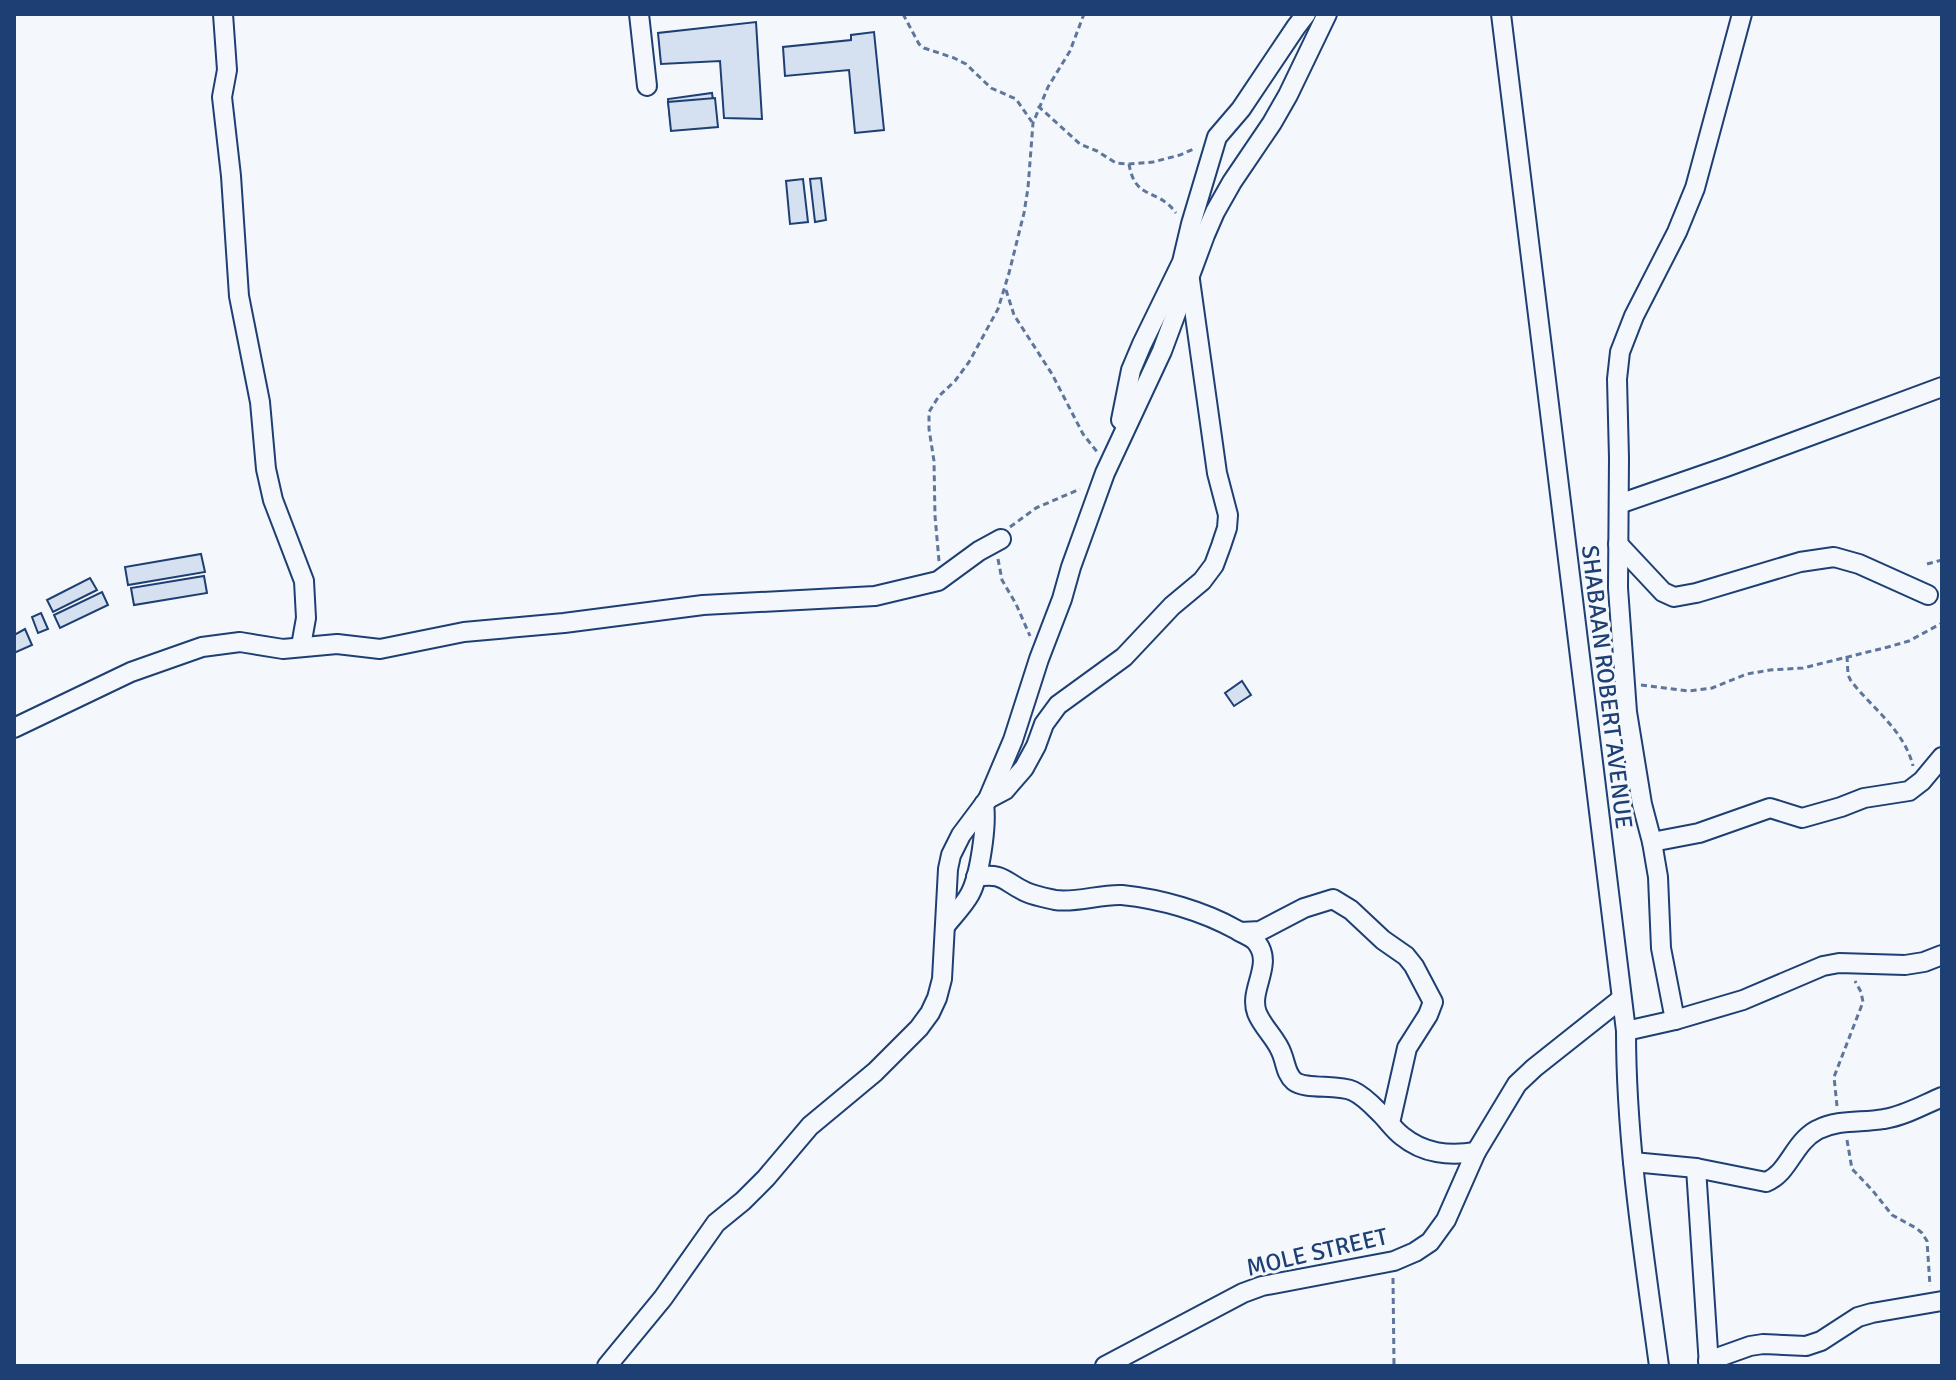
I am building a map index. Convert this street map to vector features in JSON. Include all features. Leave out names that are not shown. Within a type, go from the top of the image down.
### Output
[{"type":"street","points":[[223,14],[227,70],[222,97],[239,296],[260,402],[266,469],[273,500],[304,581],[306,618],[301,646]]},
{"type":"street","points":[[639,14],[647,86]]},
{"type":"street","points":[[1109,464],[1131,370],[1178,273],[1217,137],[1241,109],[1306,14]]},
{"type":"street","points":[[607,1366],[663,1298],[716,1223],[766,1178],[810,1126],[875,1072],[930,1013],[937,998],[944,965],[951,855],[961,835],[986,802],[1013,740],[1109,464],[1162,351],[1215,212],[1288,95],[1327,14]]},
{"type":"street","name":"SHABAAN ROBERT AVENUE","points":[[1501,14],[1626,1031],[1626,1088],[1633,1162],[1659,1366]]},
{"type":"street","points":[[1675,1020],[1661,948],[1658,877],[1627,712],[1618,588],[1617,379],[1620,352],[1634,316],[1677,232],[1695,188],[1742,14]]},
{"type":"street","points":[[986,802],[1005,790],[1024,768],[1044,724],[1058,705],[1124,657],[1172,606],[1202,581],[1210,572],[1221,546],[1228,515],[1217,473],[1189,278]]},
{"type":"street","points":[[1619,504],[1942,387]]},
{"type":"street","points":[[14,728],[131,672],[202,647],[240,642],[273,648],[337,644],[380,649],[464,632],[703,605],[875,596],[938,581],[1001,539]]},
{"type":"street","points":[[1618,544],[1663,592],[1674,597],[1800,562],[1834,557],[1859,564],[1928,595]]},
{"type":"street","points":[[1652,842],[1699,833],[1770,808],[1802,818],[1864,798],[1909,791],[1942,757]]},
{"type":"street","points":[[946,925],[967,898],[976,877],[986,802]]},
{"type":"street","points":[[976,877],[995,875],[1031,894],[1059,900],[1120,895],[1178,906],[1219,920],[1259,944],[1264,964],[1258,984],[1257,1015],[1278,1044],[1286,1069],[1294,1081],[1301,1085],[1349,1089],[1364,1098],[1400,1135],[1434,1153],[1459,1155],[1476,1152]]},
{"type":"street","points":[[1240,932],[1260,931],[1304,908],[1333,899],[1351,910],[1414,966],[1433,1002],[1407,1048],[1390,1123]]},
{"type":"street","points":[[1626,1031],[1743,1000],[1823,966],[1846,963],[1905,965],[1942,955]]},
{"type":"street","name":"MOLE STREET","points":[[1105,1366],[1243,1293],[1262,1286],[1394,1261],[1430,1242],[1440,1230],[1476,1152],[1517,1084],[1621,999]]},
{"type":"street","points":[[1633,1162],[1696,1168],[1766,1182],[1774,1179],[1784,1168],[1800,1143],[1818,1130],[1844,1122],[1899,1116],[1942,1097]]},
{"type":"street","points":[[1696,1168],[1708,1364],[1750,1346],[1806,1346],[1821,1341],[1858,1317],[1937,1301]]},
{"type":"path","points":[[903,14],[919,44],[975,70],[991,88],[1016,99],[1033,123]]},
{"type":"path","points":[[938,581],[939,551],[929,412],[969,362],[998,309],[1024,213],[1033,123],[1038,106],[1070,51],[1084,14]]},
{"type":"path","points":[[1038,106],[1080,144],[1116,163],[1153,162],[1180,155],[1217,137]]},
{"type":"path","points":[[1129,164],[1137,187],[1166,201],[1189,232]]},
{"type":"path","points":[[1005,287],[1014,315],[1052,374],[1083,434],[1109,464],[1036,508],[1009,528],[1001,539],[997,552],[1002,580],[1016,604],[1039,659]]},
{"type":"path","points":[[1927,564],[1942,560]]},
{"type":"path","points":[[1625,684],[1688,691],[1712,688],[1747,674],[1803,668],[1909,641],[1942,623]]},
{"type":"path","points":[[1847,656],[1851,681],[1905,744],[1915,787]]},
{"type":"path","points":[[1846,963],[1863,1002],[1834,1077],[1835,1103],[1844,1122],[1852,1169],[1892,1215],[1922,1233],[1927,1241],[1937,1301]]},
{"type":"path","points":[[1394,1261],[1394,1366]]},
{"type":"building","points":[[756,22],[762,119],[724,118],[720,61],[661,64],[658,33]]},
{"type":"building","points":[[874,32],[884,130],[855,133],[849,70],[785,76],[783,47],[851,40],[851,35]]},
{"type":"building","points":[[712,93],[716,121],[671,127],[668,99]]},
{"type":"building","points":[[715,98],[718,127],[671,131],[668,102]]},
{"type":"building","points":[[821,178],[826,220],[815,222],[810,179]]},
{"type":"building","points":[[803,179],[808,222],[790,224],[786,181]]},
{"type":"building","points":[[201,554],[205,572],[128,585],[125,567]]},
{"type":"building","points":[[204,576],[207,593],[134,605],[131,588]]},
{"type":"building","points":[[90,578],[97,590],[53,612],[47,600]]},
{"type":"building","points":[[102,592],[108,605],[60,628],[54,615]]},
{"type":"building","points":[[41,613],[48,629],[38,633],[32,617]]},
{"type":"building","points":[[25,629],[32,645],[14,653],[14,635]]},
{"type":"building","points":[[1242,681],[1251,695],[1234,706],[1225,693]]}]
